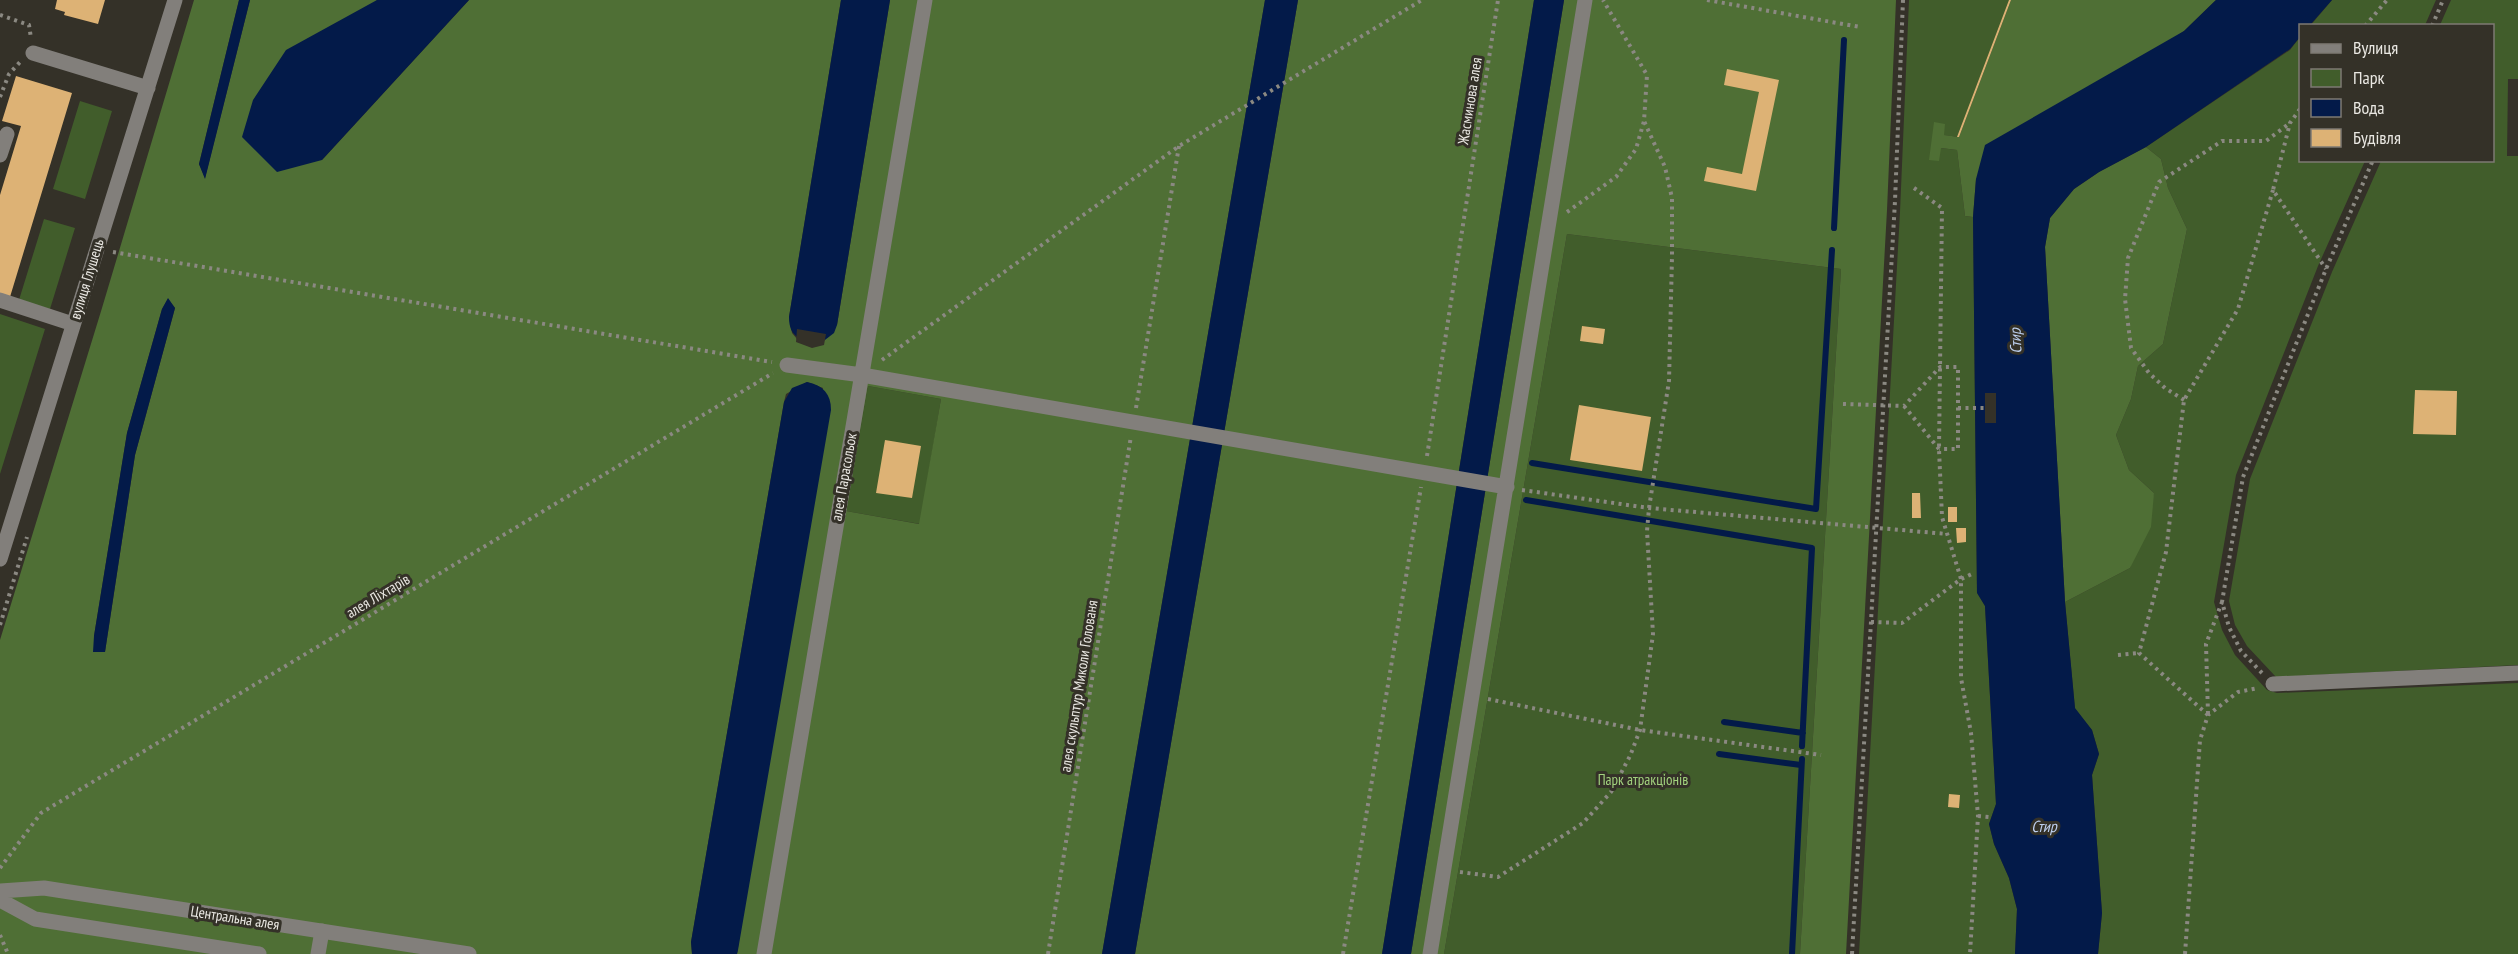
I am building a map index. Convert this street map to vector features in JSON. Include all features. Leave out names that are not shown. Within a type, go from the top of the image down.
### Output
[{"type":"street","name":"вулиця Глушець","points":[[0,559],[175,0]]},
{"type":"street","name":"алея Парасольок","points":[[764,954],[925,0]]},
{"type":"street","points":[[1430,954],[1585,0]]},
{"type":"street","points":[[33,53],[148,88]]},
{"type":"street","points":[[0,155],[7,134]]},
{"type":"street","points":[[0,300],[73,324]]},
{"type":"street","points":[[787,365],[862,375],[1507,488]]},
{"type":"street","points":[[2273,684],[2518,673]]},
{"type":"street","name":"Центральна алея","points":[[0,891],[44,888],[469,954]]},
{"type":"street","points":[[0,900],[35,919],[259,954]]},
{"type":"street","points":[[318,954],[322,931]]},
{"type":"path","points":[[862,375],[1179,146],[1422,0]]},
{"type":"path","name":"Жасминова алея","points":[[1343,954],[1424,473],[1498,0]]},
{"type":"path","points":[[1549,224],[1616,177],[1636,149],[1644,121],[1647,75],[1603,0]]},
{"type":"path","points":[[1707,0],[1860,27]]},
{"type":"path","points":[[1852,954],[1895,201],[1903,0]]},
{"type":"path","points":[[2367,24],[2387,0]]},
{"type":"path","points":[[2433,24],[2443,0]]},
{"type":"path","points":[[0,15],[29,25],[33,53],[9,74],[0,97]]},
{"type":"path","points":[[2184,400],[2165,388],[2148,373],[2132,348],[2125,299],[2128,258],[2159,182],[2222,141],[2266,141],[2290,123],[2299,112]]},
{"type":"path","points":[[1444,870],[1497,877],[1583,823],[1611,792],[1630,756],[1640,730],[1653,634],[1647,531],[1648,508],[1669,381],[1672,198],[1665,168],[1644,121]]},
{"type":"path","points":[[2139,653],[2166,552],[2184,400],[2238,309],[2274,190],[2290,123]]},
{"type":"path","name":"алея скульптур Миколи Голованя","points":[[1048,954],[1179,146]]},
{"type":"path","points":[[2185,954],[2200,740],[2208,715],[2206,644],[2222,602],[2243,477],[2326,269],[2372,162]]},
{"type":"path","points":[[1914,188],[1942,208],[1939,449],[1942,518],[1961,579],[1961,678],[1971,733],[1978,816],[1970,954]]},
{"type":"path","points":[[2274,190],[2326,269]]},
{"type":"path","points":[[96,248],[787,365]]},
{"type":"path","name":"алея Ліхтарів","points":[[0,868],[40,813],[787,365]]},
{"type":"path","points":[[1904,406],[1940,367],[1958,367],[1958,449],[1939,449]]},
{"type":"path","points":[[1843,404],[1904,406],[1939,449]]},
{"type":"path","points":[[1958,408],[1985,408]]},
{"type":"path","points":[[1507,488],[1648,508],[1947,534]]},
{"type":"path","points":[[1870,622],[1902,623],[1961,579],[1974,573]]},
{"type":"path","points":[[2222,602],[2229,627],[2241,651],[2273,684]]},
{"type":"path","points":[[2118,655],[2139,653],[2208,715]]},
{"type":"path","points":[[2208,715],[2238,692],[2273,684]]},
{"type":"path","points":[[1472,696],[1640,730],[1821,754]]},
{"type":"path","points":[[1978,816],[1989,817]]},
{"type":"path","points":[[0,935],[8,954]]},
{"type":"green space","points":[[194,0],[239,0],[199,164],[205,178],[250,0],[377,0],[322,160],[469,0],[841,0],[789,317],[792,333],[797,339],[837,325],[890,0],[1265,0],[1102,954],[737,954],[823,388],[807,382],[786,394],[784,402],[691,942],[692,954],[0,954],[0,640]],"holes":[[[168,299],[175,308],[135,455],[105,652],[94,652],[94,636],[127,433],[162,309]],[[868,386],[941,399],[919,524],[846,511]]]},
{"type":"green space","points":[[1298,0],[1534,0],[1382,954],[1135,954]]},
{"type":"green space","points":[[1564,0],[1896,0],[1887,210],[1846,954],[1800,954],[1841,269],[1567,234],[1444,954],[1411,954]]},
{"type":"green space","points":[[1909,0],[2011,0],[1959,137],[1943,135],[1941,148],[1957,150],[1965,216],[1973,217],[1977,592],[1985,606],[1996,804],[1989,824],[1994,844],[2009,878],[2017,909],[2015,954],[1859,954],[1900,212]]},
{"type":"green space","points":[[2011,0],[2216,0],[2184,31],[1976,179],[1973,217],[1965,216],[1957,150],[1941,148],[1939,161],[1929,160],[1934,122],[1945,124],[1944,135],[1959,137]]},
{"type":"green space","points":[[2332,0],[2436,0],[2425,24],[2312,24]]},
{"type":"green space","points":[[2451,0],[2518,0],[2518,79],[2508,79],[2507,156],[2518,156],[2518,665],[2276,677],[2247,646],[2235,625],[2229,601],[2250,479],[2332,272],[2381,162],[2494,162],[2494,24],[2440,24]]},
{"type":"green space","points":[[2299,38],[2299,162],[2365,162],[2318,266],[2236,475],[2214,602],[2222,630],[2235,655],[2267,690],[2277,693],[2518,683],[2518,954],[2098,954],[2102,913],[2092,775],[2099,754],[2092,730],[2075,709],[2065,602],[2130,568],[2154,493],[2129,470],[2116,435],[2131,399],[2138,366],[2163,344],[2187,229],[2168,188],[2161,159],[2146,147],[2290,50]]},
{"type":"green space","points":[[80,101],[112,111],[85,199],[53,189]]},
{"type":"green space","points":[[2146,147],[2161,159],[2168,188],[2187,229],[2163,344],[2138,366],[2131,399],[2116,435],[2129,470],[2154,493],[2151,527],[2130,568],[2065,602],[2045,247],[2050,218],[2074,189],[2099,172]]},
{"type":"green space","points":[[44,219],[75,228],[50,309],[19,300]]},
{"type":"green space","name":"Парк атракціонів","points":[[1567,234],[1841,269],[1800,954],[1444,954]]},
{"type":"green space","points":[[0,314],[45,329],[0,474]]},
{"type":"green space","points":[[868,386],[941,399],[920,524],[846,511]]},
{"type":"water","points":[[239,0],[250,0],[205,179],[199,164]]},
{"type":"water","points":[[377,0],[469,0],[322,160],[277,172],[242,137],[253,100],[286,50]]},
{"type":"water","points":[[841,0],[890,0],[837,325],[834,333],[821,343],[803,339],[794,334],[789,317]]},
{"type":"water","points":[[1265,0],[1298,0],[1135,954],[1102,954]]},
{"type":"water","points":[[1534,0],[1564,0],[1411,954],[1382,954]]},
{"type":"water","name":"Стир","points":[[2216,0],[2332,0],[2311,24],[2299,24],[2299,38],[2290,49],[2146,147],[2099,172],[2074,189],[2050,218],[2045,247],[2065,602],[2075,708],[2092,730],[2099,754],[2092,775],[2102,913],[2098,954],[2015,954],[2017,909],[2009,878],[1994,844],[1989,824],[1996,804],[1985,606],[1977,593],[1973,217],[1976,179],[1985,145],[2184,31]]},
{"type":"water","points":[[168,298],[175,308],[135,455],[105,652],[93,652],[127,433],[162,309]]},
{"type":"water","points":[[807,382],[818,385],[825,391],[830,399],[831,410],[738,950],[737,954],[692,954],[691,942],[784,402],[792,388]]},
{"type":"pier","points":[[797,329],[826,334],[824,345],[812,348],[796,342]]},
{"type":"pier","points":[[1985,393],[1996,393],[1996,423],[1985,423]]},
{"type":"building","points":[[57,0],[105,0],[98,24],[64,15],[65,12],[55,9]]},
{"type":"building","points":[[2009,0],[2011,0],[1959,137],[1957,137]]},
{"type":"building","points":[[1727,69],[1779,80],[1756,191],[1704,181],[1707,167],[1742,174],[1759,92],[1724,85]]},
{"type":"building","points":[[16,76],[72,93],[10,297],[0,294],[0,195],[21,126],[2,121]]},
{"type":"building","points":[[1582,326],[1605,329],[1603,344],[1580,341]]},
{"type":"building","points":[[2415,390],[2457,391],[2456,435],[2413,434]]},
{"type":"building","points":[[1579,405],[1651,417],[1642,471],[1570,460]]},
{"type":"building","points":[[885,440],[921,446],[912,498],[876,493]]},
{"type":"building","points":[[1912,493],[1920,493],[1921,518],[1912,518]]},
{"type":"building","points":[[1948,507],[1957,507],[1957,522],[1948,522]]},
{"type":"building","points":[[1956,528],[1966,528],[1966,542],[1957,543]]},
{"type":"building","points":[[1949,794],[1960,795],[1959,808],[1948,807]]},
{"type":"waterway","points":[[1834,228],[1844,40]]},
{"type":"waterway","points":[[1532,463],[1816,509],[1832,250]]},
{"type":"waterway","points":[[1526,500],[1812,548],[1802,746]]},
{"type":"waterway","points":[[1724,722],[1803,733]]},
{"type":"waterway","points":[[1719,754],[1801,765]]},
{"type":"waterway","points":[[1792,954],[1802,759]]}]
